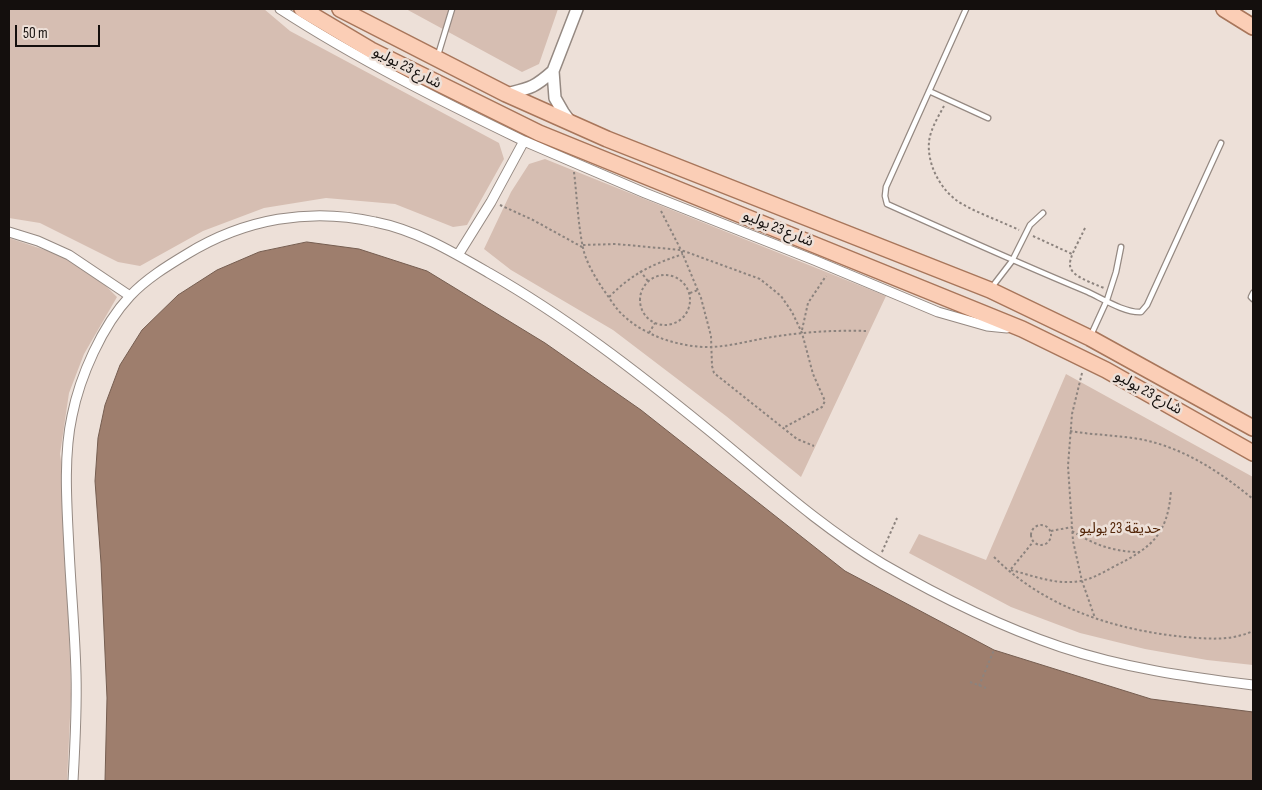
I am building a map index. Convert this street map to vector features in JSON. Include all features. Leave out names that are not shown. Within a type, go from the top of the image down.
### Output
[{"type":"main road","name":"شارع 23 يوليو","points":[[302,9],[371,50],[540,133],[1022,329],[1083,358],[1253,453]]},
{"type":"main road","name":"شارع 23 يوليو","points":[[340,9],[506,94],[571,123],[990,290],[1090,338],[1253,428]]},
{"type":"main road","points":[[1224,9],[1253,27]]},
{"type":"main road","points":[[1083,358],[1090,338]]},
{"type":"street","points":[[280,9],[314,31],[383,69],[524,141],[636,189],[938,312],[987,326],[1022,329]]},
{"type":"street","points":[[506,94],[537,85],[552,71],[576,9]]},
{"type":"street","points":[[552,71],[556,98],[571,123]]},
{"type":"street","points":[[458,255],[491,202],[524,141]]},
{"type":"street","points":[[636,189],[642,174]]},
{"type":"street","points":[[73,781],[76,672],[68,522],[68,446],[72,414],[81,384],[96,347],[130,296],[163,269],[198,247],[249,225],[282,217],[344,217],[376,222],[409,231],[458,255],[521,291],[567,322],[644,379],[803,509],[839,536],[917,583],[992,621],[1065,648],[1162,672],[1253,685]]},
{"type":"street","points":[[9,232],[38,240],[68,255],[130,296]]},
{"type":"lane","points":[[437,59],[452,9]]},
{"type":"lane","points":[[966,9],[886,186],[885,196],[887,204],[1012,261],[1132,312],[1141,312],[1147,305],[1220,143]]},
{"type":"lane","points":[[929,91],[988,118]]},
{"type":"lane","points":[[990,290],[1012,261],[1030,225],[1043,213]]},
{"type":"lane","points":[[1090,338],[1107,300],[1116,272],[1121,247]]},
{"type":"lane","points":[[1253,293],[1251,297],[1253,299]]},
{"type":"path","points":[[947,100],[936,120],[929,142],[932,165],[940,185],[956,200],[1072,254]]},
{"type":"path","points":[[573,162],[583,246],[594,273],[618,310],[649,333],[673,342],[713,347],[802,333],[837,330],[866,331]]},
{"type":"path","points":[[653,196],[683,254],[698,290],[713,347],[712,366],[716,375],[801,442],[814,446]]},
{"type":"path","points":[[491,202],[533,220],[583,246],[616,244],[681,250],[751,274],[769,285],[786,302],[802,333],[813,374],[825,399],[822,407],[783,428]]},
{"type":"path","points":[[1085,228],[1072,254],[1069,265],[1070,270],[1075,275],[1110,291]]},
{"type":"path","points":[[609,297],[640,271],[683,254]]},
{"type":"path","points":[[802,333],[808,303],[833,268]]},
{"type":"path","points":[[640,271],[649,281]]},
{"type":"path","points":[[660,276],[672,276],[683,282],[690,293],[690,305],[684,316],[674,324],[662,325],[655,323],[646,316],[640,304],[642,292],[649,281],[660,276]]},
{"type":"path","points":[[690,293],[698,290]]},
{"type":"path","points":[[649,333],[655,323]]},
{"type":"path","points":[[1083,358],[1069,431],[1068,466],[1072,541],[1082,581],[1095,618]]},
{"type":"path","points":[[1069,431],[1126,437],[1170,447],[1220,474],[1253,500]]},
{"type":"path","points":[[1010,571],[1061,582],[1082,581],[1095,577],[1142,552],[1154,540],[1163,527],[1170,507],[1171,490]]},
{"type":"path","points":[[878,561],[897,518]]},
{"type":"path","points":[[1051,531],[1051,538],[1046,543],[1039,545],[1033,542],[1031,538],[1031,531],[1035,526],[1042,524],[1051,531],[1072,527]]},
{"type":"path","points":[[1072,531],[1093,544],[1105,548],[1142,552]]},
{"type":"path","points":[[1010,571],[1033,542]]},
{"type":"path","points":[[994,557],[1036,592],[1058,603],[1112,624],[1150,632],[1207,639],[1237,637],[1253,631]]},
{"type":"path","points":[[979,686],[994,650]]},
{"type":"path","points":[[970,682],[986,688]]},
{"type":"green space","points":[[9,9],[264,9],[290,31],[499,143],[504,159],[467,225],[453,227],[395,204],[326,198],[264,208],[203,231],[140,266],[118,262],[40,223],[9,218]]},
{"type":"green space","points":[[406,9],[558,9],[539,64],[522,72]]},
{"type":"green space","points":[[545,159],[886,296],[801,477],[726,416],[613,330],[511,270],[484,249],[511,192],[529,164]]},
{"type":"green space","points":[[9,238],[66,257],[106,286],[117,297],[84,354],[69,393],[60,454],[65,489],[71,696],[67,781],[9,781]]},
{"type":"green space","name":"حديقة 23 يوليو","points":[[1066,374],[1253,477],[1253,665],[1207,660],[1145,649],[1080,633],[1011,607],[909,553],[919,534],[986,560]]},
{"type":"shaded area","points":[[307,242],[359,249],[427,271],[545,343],[641,410],[845,571],[994,650],[1151,699],[1253,712],[1253,781],[105,781],[107,698],[95,481],[98,438],[105,405],[120,365],[142,330],[178,295],[217,270],[259,252]]}]
